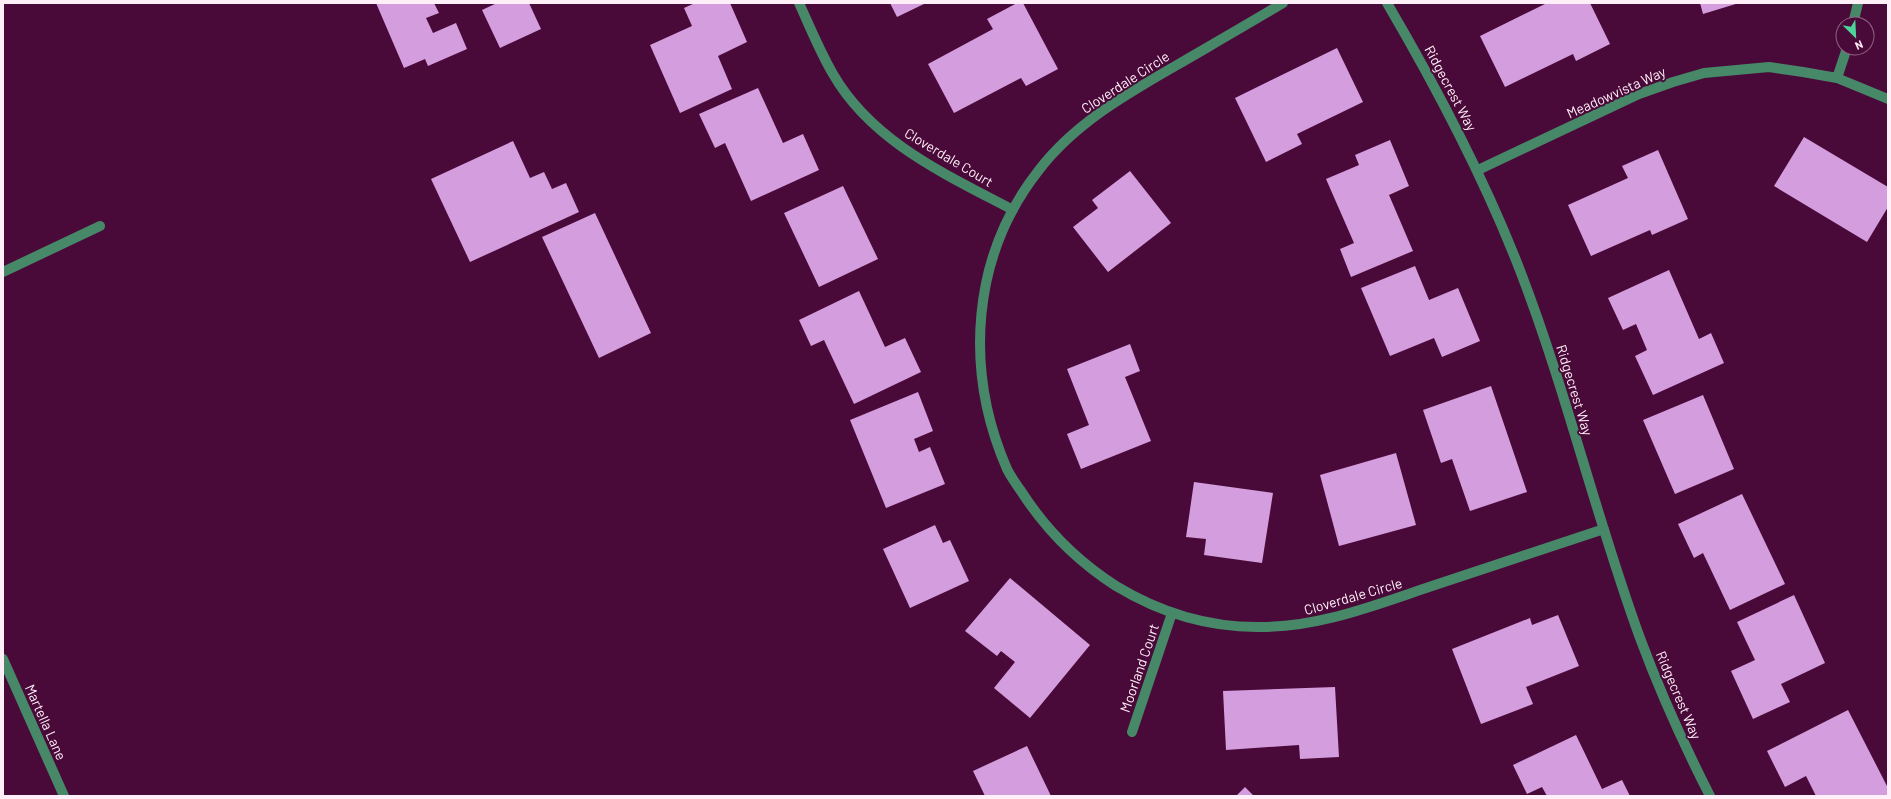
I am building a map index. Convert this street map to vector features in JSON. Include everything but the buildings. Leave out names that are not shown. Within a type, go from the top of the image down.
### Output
[{"type":"street","name":"Cloverdale Court","points":[[799,3],[834,75],[860,111],[886,136],[914,156],[1013,210]]},
{"type":"street","name":"Cloverdale Circle","points":[[1283,3],[1102,111],[1064,141],[1038,171],[1013,210],[993,251],[980,315],[980,366],[989,421],[1008,472],[1036,516],[1067,549],[1099,575],[1134,597],[1172,613],[1212,624],[1256,627],[1304,625],[1348,614],[1604,529]]},
{"type":"street","name":"Ridgecrest Way","points":[[1387,3],[1444,103],[1478,170],[1505,233],[1538,321],[1628,604],[1656,681],[1710,796]]},
{"type":"street","points":[[1855,16],[1858,3]]},
{"type":"street","points":[[1837,78],[1844,56]]},
{"type":"street","name":"Meadowvista Way","points":[[1478,170],[1639,94],[1704,73],[1769,67],[1837,78],[1888,99]]},
{"type":"street","points":[[3,272],[100,226]]},
{"type":"street","name":"Moorland Court","points":[[1132,732],[1172,613]]},
{"type":"street","name":"Martella Lane","points":[[3,659],[64,796]]}]
